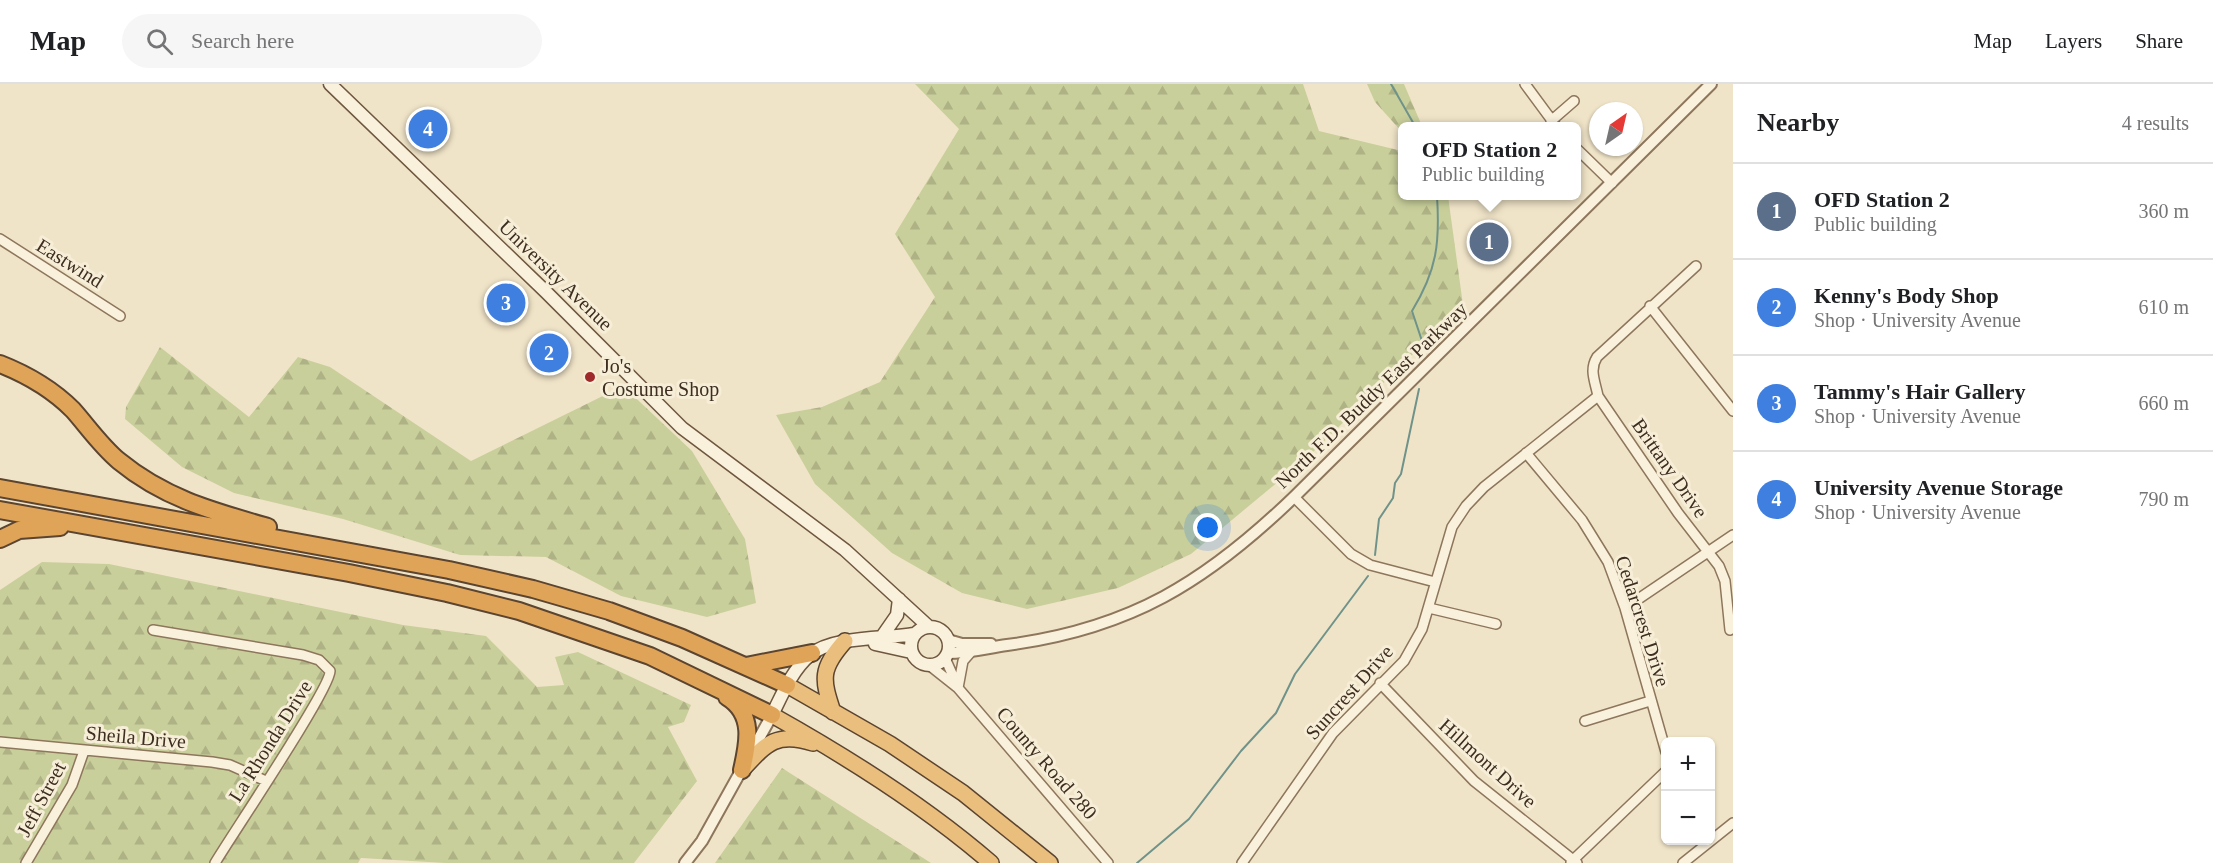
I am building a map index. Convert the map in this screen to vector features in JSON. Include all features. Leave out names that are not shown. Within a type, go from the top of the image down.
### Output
[{"type":"highway","points":[[0,364],[26,374],[51,391],[73,411],[117,460],[146,482],[179,500],[358,553]]},
{"type":"highway","points":[[0,488],[449,570],[544,592],[609,611],[747,666],[890,744],[963,793],[1050,863]]},
{"type":"highway","points":[[0,510],[447,593],[519,611],[586,632],[690,675],[772,714],[835,750],[910,800],[991,863]]},
{"type":"highway","points":[[0,539],[19,531],[86,525]]},
{"type":"highway","points":[[833,712],[824,677],[831,657],[844,641]]},
{"type":"highway","points":[[747,666],[812,653]]},
{"type":"highway","points":[[690,675],[732,700],[740,710],[749,738],[742,770]]},
{"type":"highway","points":[[742,770],[765,746],[780,738],[797,738],[835,750]]},
{"type":"main road","name":"University Avenue","points":[[330,84],[546,292],[681,428],[845,550],[929,627]]},
{"type":"main road","name":"University Avenue","points":[[899,599],[916,633]]},
{"type":"main road","points":[[881,638],[897,615],[899,599]]},
{"type":"main road","points":[[772,714],[787,686],[812,653],[844,641],[862,641],[916,633],[929,627],[941,630],[948,640],[946,656],[929,665],[918,661],[911,652],[862,641]]},
{"type":"main road","points":[[911,652],[916,633]]},
{"type":"street","points":[[1525,84],[1552,122]]},
{"type":"street","name":"North F.D. Buddy East Parkway","points":[[1004,646],[1088,629],[1122,618],[1158,602],[1233,553],[1294,497],[1711,84]]},
{"type":"street","points":[[1555,122],[1574,100]]},
{"type":"street","points":[[1581,153],[1612,183]]},
{"type":"street","name":"Eastwind","points":[[0,239],[120,316]]},
{"type":"street","points":[[1598,396],[1592,366],[1650,306],[1696,266]]},
{"type":"street","points":[[1650,306],[1733,411]]},
{"type":"street","name":"Suncrest Drive","points":[[1242,863],[1333,733],[1404,661],[1422,629],[1452,527],[1466,506],[1485,487],[1598,396]]},
{"type":"street","name":"Brittany Drive","points":[[1598,396],[1678,513],[1709,551],[1725,581],[1730,630]]},
{"type":"street","name":"Cedarcrest Drive","points":[[1526,453],[1582,520],[1598,545],[1625,608],[1661,738]]},
{"type":"street","points":[[1294,497],[1342,546],[1370,566],[1435,582]]},
{"type":"street","points":[[1625,608],[1646,596],[1733,535]]},
{"type":"street","points":[[1429,608],[1496,624]]},
{"type":"street","name":"La Rhonda Drive","points":[[153,630],[303,655],[326,665],[330,679],[215,863]]},
{"type":"street","points":[[948,640],[962,644],[1004,646]]},
{"type":"street","points":[[958,688],[946,656],[1004,646]]},
{"type":"street","points":[[958,688],[963,661],[970,653]]},
{"type":"street","points":[[929,665],[958,688]]},
{"type":"street","name":"Hillmont Drive","points":[[1380,683],[1474,781],[1574,862]]},
{"type":"street","name":"County Road 280","points":[[958,688],[1108,863]]},
{"type":"street","points":[[1585,721],[1650,701]]},
{"type":"street","points":[[685,863],[702,841],[772,714]]},
{"type":"street","name":"Sheila Drive","points":[[0,742],[212,762],[230,765],[266,781]]},
{"type":"street","name":"Jeff Street","points":[[26,863],[72,785],[84,751]]},
{"type":"street","points":[[1574,862],[1661,775]]},
{"type":"street","points":[[1683,863],[1733,823]]},
{"type":"green space","points":[[915,84],[1303,84],[1319,131],[1398,150],[1398,200],[1449,200],[1463,305],[1309,456],[1191,554],[1118,588],[1027,609],[962,593],[892,553],[815,484],[776,415],[822,407],[880,382],[935,297],[895,234],[959,129]]},
{"type":"green space","points":[[1367,84],[1404,84],[1420,122],[1398,122],[1398,128],[1375,102]]},
{"type":"green space","points":[[160,347],[249,417],[298,357],[330,367],[471,461],[623,386],[692,451],[745,539],[756,603],[707,617],[621,596],[546,557],[460,555],[343,519],[234,493],[182,467],[125,419],[126,407]]},
{"type":"green space","points":[[42,562],[109,564],[403,625],[486,636],[537,687],[564,685],[555,657],[578,652],[691,705],[684,722],[668,727],[697,781],[634,863],[445,863],[361,858],[358,863],[0,863],[0,590]]},
{"type":"green space","points":[[782,768],[931,863],[715,863]]},
{"type":"waterway","points":[[1391,84],[1413,122]]},
{"type":"waterway","points":[[1424,347],[1412,311],[1427,282],[1435,256],[1438,228],[1437,200]]},
{"type":"waterway","points":[[1375,555],[1379,519],[1393,498],[1395,483],[1401,474],[1419,389]]},
{"type":"waterway","points":[[1137,863],[1189,819],[1241,751],[1276,713],[1295,674],[1368,576]]},
{"type":"place","name":"University Avenue Storage","points":[[428,129]]},
{"type":"place","name":"OFD Station 2","points":[[1489,242]]},
{"type":"place","name":"Tammy's Hair Gallery","points":[[506,303]]},
{"type":"place","name":"Kenny's Body Shop","points":[[549,353]]},
{"type":"place","name":"Jo's Costume Shop","points":[[590,377]]}]
